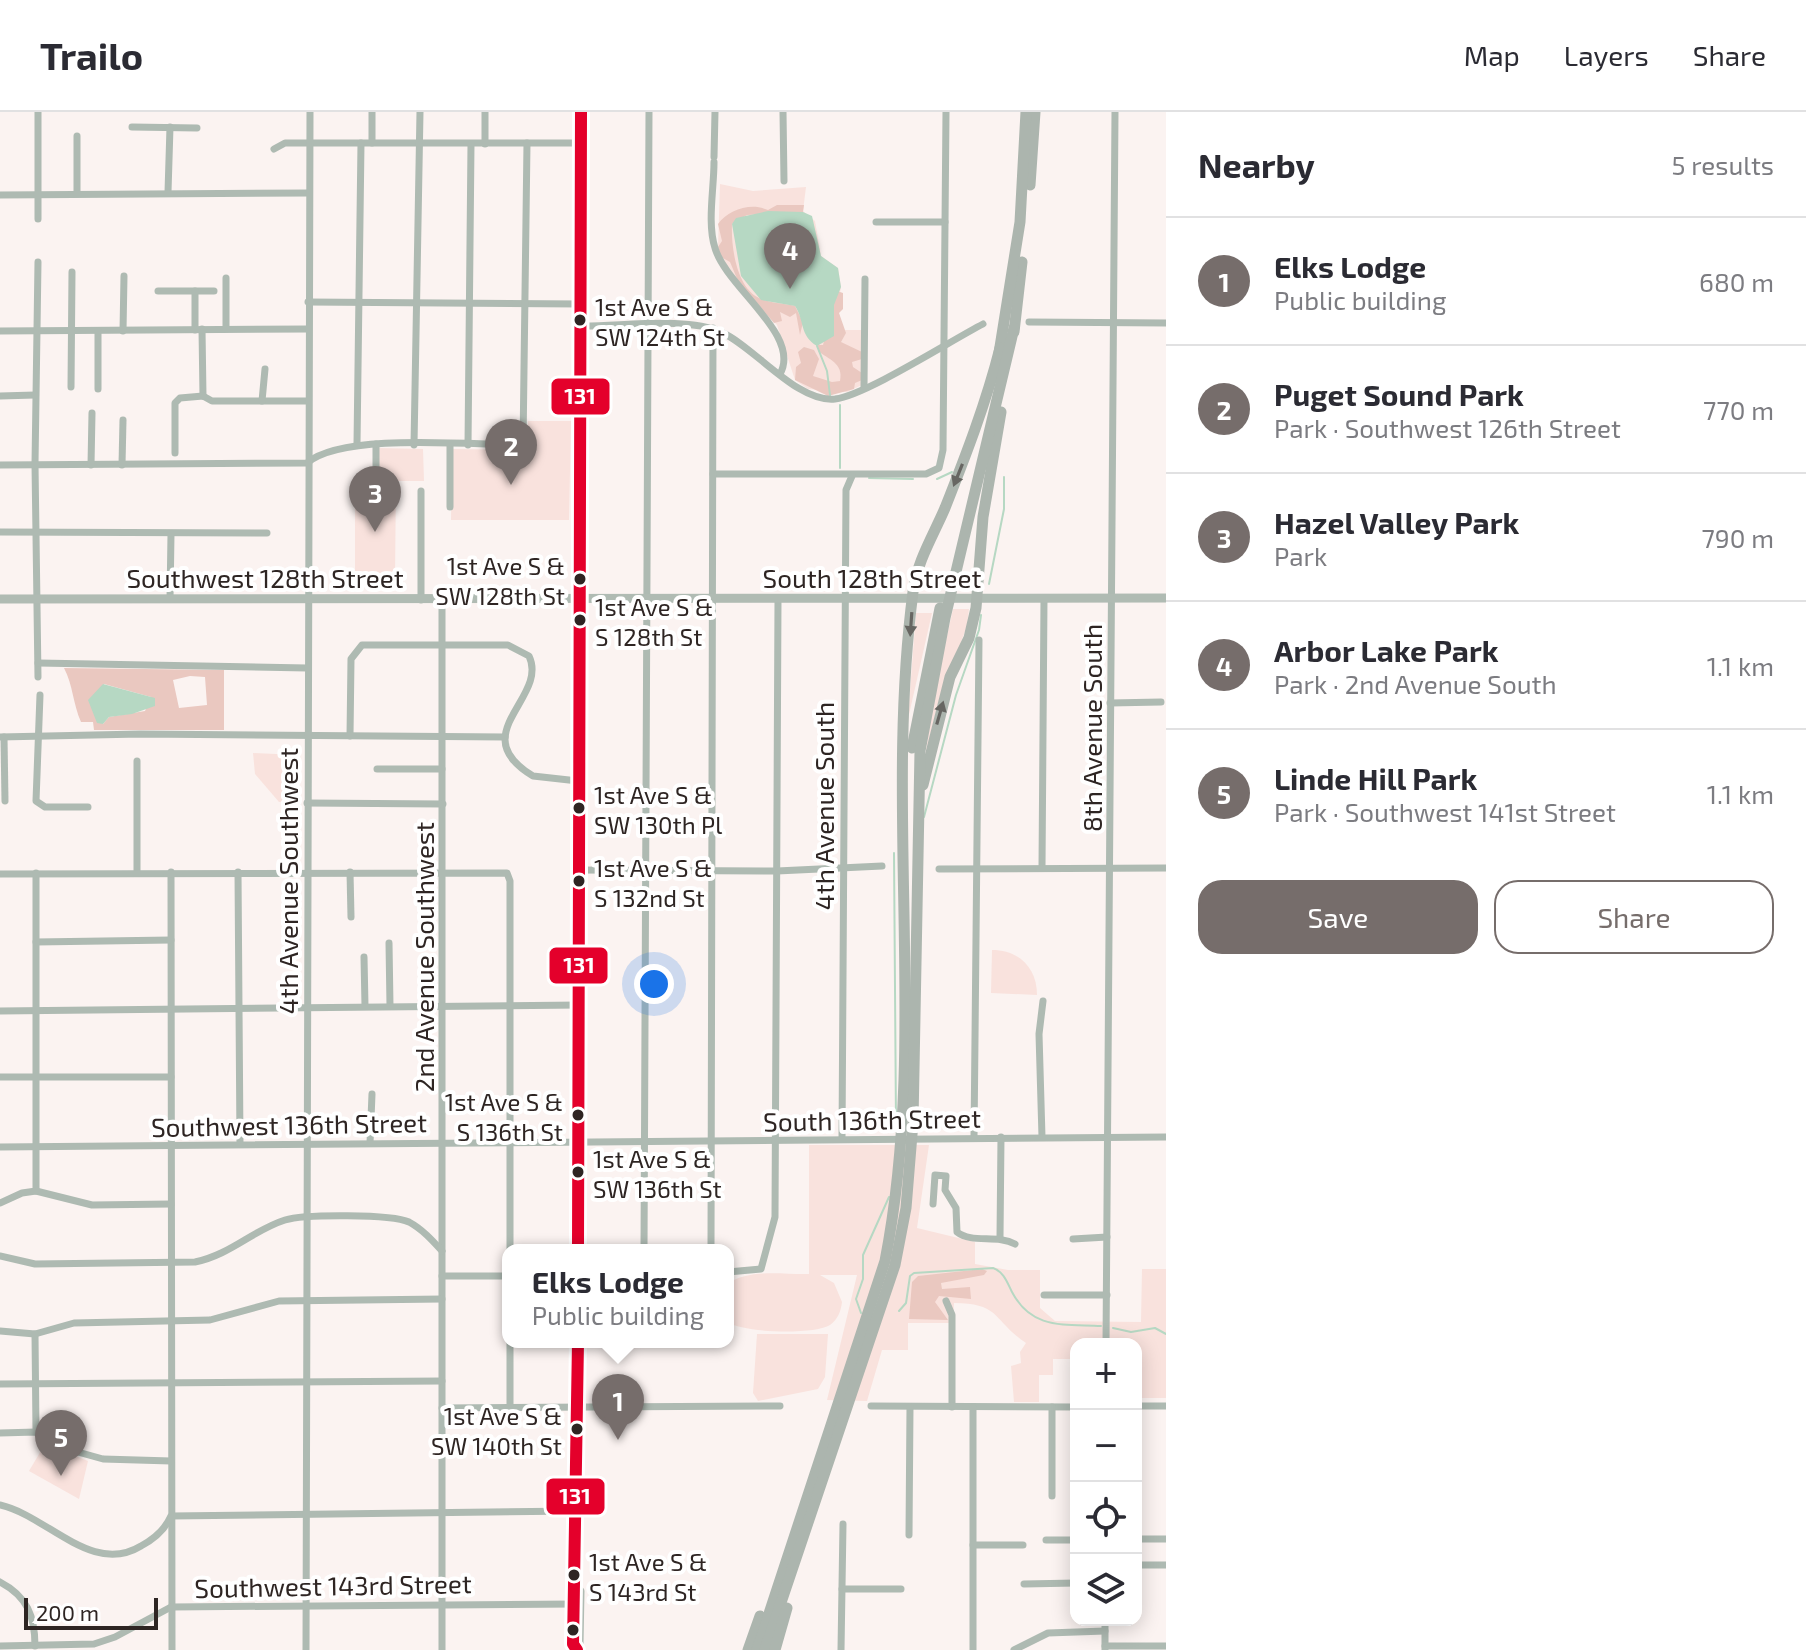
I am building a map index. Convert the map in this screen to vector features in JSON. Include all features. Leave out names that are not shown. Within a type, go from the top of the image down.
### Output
[{"type":"highway","points":[[951,578],[1000,348],[1020,222],[1026,112]]},
{"type":"highway","points":[[910,819],[950,677],[969,638],[977,599],[983,517],[1014,328],[1035,112]]},
{"type":"highway","points":[[765,1650],[810,1525],[895,1265],[906,1208],[913,1122],[910,819],[941,619],[1014,328]]},
{"type":"highway","points":[[757,1650],[885,1261],[896,1203],[910,819],[913,599],[920,563],[979,422],[1000,348]]},
{"type":"highway","points":[[748,1650],[809,1493]]},
{"type":"highway","points":[[775,1650],[810,1525]]},
{"type":"main road","points":[[578,1244],[581,112]]},
{"type":"main road","name":"South 128th Street","points":[[578,601],[1166,598]]},
{"type":"main road","name":"Southwest 128th Street","points":[[0,599],[578,601]]},
{"type":"main road","points":[[577,1650],[573,1644],[577,1604],[573,1524],[577,1514],[578,1348]]},
{"type":"street","points":[[38,112],[38,219]]},
{"type":"street","name":"4th Avenue Southwest","points":[[306,1650],[306,599],[310,112]]},
{"type":"street","points":[[372,112],[372,143]]},
{"type":"street","points":[[414,445],[414,303],[420,112]]},
{"type":"street","points":[[485,112],[485,144]]},
{"type":"street","points":[[644,1244],[643,870],[649,112]]},
{"type":"street","points":[[715,112],[714,246],[728,278],[778,335],[784,366],[780,374]]},
{"type":"street","points":[[783,112],[784,181]]},
{"type":"street","points":[[713,474],[852,476],[926,474],[939,468],[943,457],[946,112]]},
{"type":"street","name":"8th Avenue South","points":[[1106,1338],[1115,112]]},
{"type":"street","points":[[132,127],[197,128]]},
{"type":"street","points":[[168,192],[170,127]]},
{"type":"street","points":[[77,136],[77,193]]},
{"type":"street","points":[[274,149],[285,143],[580,143]]},
{"type":"street","points":[[357,444],[361,143]]},
{"type":"street","points":[[0,465],[307,463],[322,454],[357,444],[523,445],[527,143]]},
{"type":"street","points":[[468,445],[471,144]]},
{"type":"street","points":[[0,195],[309,193]]},
{"type":"street","points":[[876,222],[945,222]]},
{"type":"street","points":[[38,262],[35,395],[38,677]]},
{"type":"street","points":[[71,387],[72,272]]},
{"type":"street","points":[[123,331],[124,276]]},
{"type":"street","points":[[226,278],[226,329]]},
{"type":"street","points":[[864,388],[865,279]]},
{"type":"street","points":[[158,291],[214,291]]},
{"type":"street","points":[[195,291],[203,396]]},
{"type":"street","points":[[308,302],[580,304]]},
{"type":"street","points":[[1029,322],[1166,323]]},
{"type":"street","points":[[580,326],[713,328],[809,394],[826,399],[847,397],[983,324]]},
{"type":"street","points":[[711,1244],[713,328]]},
{"type":"street","points":[[0,331],[308,329]]},
{"type":"street","points":[[98,331],[98,389]]},
{"type":"street","points":[[262,401],[265,369]]},
{"type":"street","points":[[0,396],[35,395]]},
{"type":"street","points":[[175,453],[175,403],[180,398],[203,396],[212,401],[308,401]]},
{"type":"street","points":[[91,465],[92,413]]},
{"type":"street","points":[[122,465],[123,420]]},
{"type":"street","points":[[376,444],[376,475]]},
{"type":"street","points":[[450,445],[450,507]]},
{"type":"street","name":"4th Avenue South","points":[[842,1139],[844,599],[846,490],[852,476]]},
{"type":"street","points":[[421,491],[421,600]]},
{"type":"street","points":[[0,532],[267,533]]},
{"type":"street","points":[[170,599],[171,534]]},
{"type":"street","points":[[1042,868],[1044,599]]},
{"type":"street","points":[[734,1272],[758,1272],[775,1217],[778,600]]},
{"type":"street","name":"2nd Avenue Southwest","points":[[442,601],[442,1650]]},
{"type":"street","points":[[974,1138],[979,640]]},
{"type":"street","points":[[350,736],[351,666],[355,650],[372,643],[508,645],[524,651],[532,662],[533,680],[513,709],[505,737],[516,760],[527,772],[543,778],[578,781]]},
{"type":"street","points":[[38,663],[307,668]]},
{"type":"street","points":[[40,695],[36,736],[36,801],[45,807],[88,807]]},
{"type":"street","points":[[1110,703],[1161,702]]},
{"type":"street","points":[[5,801],[2,737],[505,737]]},
{"type":"street","points":[[137,761],[137,872]]},
{"type":"street","points":[[377,769],[442,769]]},
{"type":"street","points":[[307,803],[443,804]]},
{"type":"street","points":[[579,870],[777,871],[882,866]]},
{"type":"street","points":[[939,869],[1166,868]]},
{"type":"street","points":[[171,872],[172,1650]]},
{"type":"street","points":[[238,872],[240,1144]]},
{"type":"street","points":[[350,872],[351,917]]},
{"type":"street","points":[[36,873],[36,1191]]},
{"type":"street","points":[[0,874],[507,873],[510,881],[510,1244]]},
{"type":"street","points":[[36,942],[171,940]]},
{"type":"street","points":[[389,943],[390,1006]]},
{"type":"street","points":[[364,957],[365,1006]]},
{"type":"street","points":[[1042,1137],[1039,1034],[1043,1001]]},
{"type":"street","points":[[0,1011],[580,1005]]},
{"type":"street","points":[[0,1077],[171,1077]]},
{"type":"street","points":[[370,1143],[372,1094]]},
{"type":"street","points":[[1000,1237],[1001,1137]]},
{"type":"street","name":"South 136th Street","points":[[578,1140],[1166,1137]]},
{"type":"street","name":"Southwest 136th Street","points":[[0,1147],[578,1140]]},
{"type":"street","points":[[933,1204],[935,1175],[946,1176],[945,1190],[956,1208],[957,1232],[963,1237],[1000,1237],[1015,1244]]},
{"type":"street","points":[[1001,1189],[1011,1189]]},
{"type":"street","points":[[0,1203],[22,1193],[36,1191],[81,1204],[171,1204]]},
{"type":"street","points":[[0,1256],[35,1264],[172,1263],[217,1257],[283,1220],[395,1217],[419,1228],[442,1251]]},
{"type":"street","points":[[1073,1239],[1107,1237]]},
{"type":"street","points":[[442,1276],[502,1276]]},
{"type":"street","points":[[1044,1295],[1107,1295]]},
{"type":"street","points":[[0,1331],[35,1334],[74,1323],[210,1320],[270,1302],[442,1299]]},
{"type":"street","points":[[946,1301],[952,1315],[952,1407]]},
{"type":"street","points":[[35,1334],[36,1432]]},
{"type":"street","points":[[510,1348],[510,1408]]},
{"type":"street","points":[[0,1384],[442,1381]]},
{"type":"street","points":[[442,1408],[780,1406]]},
{"type":"street","points":[[871,1406],[1070,1407]]},
{"type":"street","points":[[1142,1406],[1166,1406]]},
{"type":"street","points":[[909,1535],[910,1407]]},
{"type":"street","points":[[1052,1407],[1052,1496]]},
{"type":"street","points":[[973,1408],[973,1650]]},
{"type":"street","points":[[0,1433],[36,1432],[57,1445],[89,1457],[171,1461]]},
{"type":"street","points":[[0,1505],[35,1517],[82,1548],[103,1555],[137,1549],[157,1535],[171,1516]]},
{"type":"street","points":[[171,1516],[577,1514]]},
{"type":"street","points":[[841,1650],[843,1524]]},
{"type":"street","points":[[1142,1539],[1166,1539]]},
{"type":"street","points":[[1046,1540],[1070,1540]]},
{"type":"street","points":[[973,1545],[1023,1545]]},
{"type":"street","points":[[1142,1565],[1166,1565]]},
{"type":"street","points":[[0,1582],[21,1596],[30,1610],[35,1646]]},
{"type":"street","points":[[1024,1584],[1070,1583]]},
{"type":"street","points":[[842,1589],[901,1589]]},
{"type":"street","name":"Southwest 143rd Street","points":[[0,1646],[105,1641],[171,1607],[577,1604]]},
{"type":"street","points":[[1105,1626],[1105,1648],[1166,1646]]},
{"type":"street","points":[[1014,1650],[1048,1633],[1105,1631]]},
{"type":"shaded area","points":[[720,184],[753,191],[806,187],[803,211],[815,221],[821,256],[838,268],[841,287],[834,330],[862,330],[862,385],[847,392],[808,389],[795,380],[777,325],[730,274],[718,247]]},
{"type":"shaded area","points":[[777,205],[804,205],[803,212],[747,215],[732,224],[734,254],[740,276],[751,293],[764,300],[795,306],[803,322],[800,335],[796,313],[790,317],[780,312],[782,321],[774,323],[738,281],[730,262],[721,257],[718,247],[722,241],[718,224],[728,215],[747,207],[768,210]]},
{"type":"shaded area","points":[[768,211],[803,212],[812,216],[821,256],[838,268],[841,287],[834,305],[834,336],[817,346],[807,337],[795,306],[761,300],[741,276],[732,224],[736,218]]},
{"type":"shaded area","points":[[837,291],[843,293],[843,309],[839,313],[846,333],[841,342],[862,352],[862,359],[852,362],[853,367],[862,373],[862,380],[855,383],[854,389],[828,396],[795,380],[796,367],[801,363],[798,352],[804,347],[814,350],[819,359],[813,376],[832,382],[840,381],[840,370],[818,351],[818,345],[823,345]]},
{"type":"shaded area","points":[[528,421],[571,421],[569,520],[451,520],[452,449],[528,450]]},
{"type":"shaded area","points":[[379,448],[423,449],[424,481],[396,481],[395,577],[355,576],[355,488],[379,487]]},
{"type":"shaded area","points":[[953,609],[969,609],[967,626],[937,707],[925,757],[935,690]]},
{"type":"shaded area","points":[[916,613],[932,613],[908,719],[908,717]]},
{"type":"shaded area","points":[[64,668],[224,670],[224,730],[94,730],[93,722],[81,722]],"holes":[[[205,677],[207,705],[179,708],[173,680]],[[104,684],[151,697],[145,711],[109,717],[103,724],[92,708]]]},
{"type":"shaded area","points":[[103,684],[155,698],[155,706],[132,714],[109,717],[103,724],[97,723],[88,700]]},
{"type":"shaded area","points":[[253,753],[298,755],[298,800],[279,802],[255,774]]},
{"type":"shaded area","points":[[992,950],[1010,953],[1025,962],[1034,977],[1037,995],[991,993]]},
{"type":"shaded area","points":[[809,1145],[929,1145],[917,1228],[975,1242],[975,1264],[1008,1270],[1040,1270],[1040,1308],[1055,1321],[1141,1322],[1142,1269],[1166,1269],[1166,1398],[1142,1398],[1142,1338],[1070,1338],[1070,1359],[1053,1359],[1053,1375],[1039,1375],[1039,1402],[1014,1402],[1011,1366],[1021,1363],[1020,1352],[1026,1343],[989,1310],[954,1303],[953,1323],[908,1323],[908,1350],[882,1350],[867,1401],[827,1400],[857,1275],[820,1275],[834,1283],[842,1302],[840,1312],[830,1325],[795,1331],[748,1329],[734,1325],[734,1280],[767,1273],[809,1274]]},
{"type":"shaded area","points":[[987,1271],[984,1275],[941,1283],[942,1289],[970,1287],[971,1299],[939,1296],[935,1302],[948,1320],[909,1319],[912,1282],[918,1276]]},
{"type":"shaded area","points":[[757,1334],[828,1334],[825,1377],[818,1389],[758,1401],[753,1393]]},
{"type":"shaded area","points":[[45,1444],[88,1461],[79,1499],[29,1471]]},
{"type":"waterway","points":[[817,346],[827,371],[830,395]]},
{"type":"waterway","points":[[840,405],[840,468]]},
{"type":"waterway","points":[[937,479],[952,472]]},
{"type":"waterway","points":[[989,584],[1004,509],[1004,477]]},
{"type":"waterway","points":[[869,478],[913,479]]},
{"type":"waterway","points":[[924,817],[981,615]]},
{"type":"waterway","points":[[894,853],[896,1123]]},
{"type":"waterway","points":[[861,1313],[856,1299],[863,1279],[863,1255],[889,1197]]},
{"type":"waterway","points":[[899,1311],[906,1303],[910,1276],[914,1273],[993,1268],[1003,1275],[1020,1304],[1039,1319],[1101,1326]]},
{"type":"waterway","points":[[1113,1328],[1131,1332],[1155,1328],[1166,1334]]},
{"type":"transit line","name":"131","points":[[578,1244],[581,112]]},
{"type":"transit line","name":"131","points":[[577,1650],[573,1644],[578,1348]]},
{"type":"place","name":"Arbor Lake Park","points":[[790,289]]},
{"type":"place","name":"1st Ave S & SW 124th St","points":[[580,320]]},
{"type":"place","name":"Puget Sound Park","points":[[511,485]]},
{"type":"place","name":"Hazel Valley Park","points":[[375,532]]},
{"type":"place","name":"1st Ave S & SW 128th St","points":[[580,579]]},
{"type":"place","name":"1st Ave S & S 128th St","points":[[580,620]]},
{"type":"place","name":"1st Ave S & SW 130th Pl","points":[[579,808]]},
{"type":"place","name":"1st Ave S & S 132nd St","points":[[579,881]]},
{"type":"place","name":"1st Ave S & S 136th St","points":[[578,1115]]},
{"type":"place","name":"1st Ave S & SW 136th St","points":[[578,1172]]},
{"type":"place","name":"1st Ave S & SW 140th St","points":[[577,1429]]},
{"type":"place","name":"Elks Lodge","points":[[618,1440]]},
{"type":"place","name":"Linde Hill Park","points":[[61,1476]]},
{"type":"place","name":"1st Ave S & S 143rd St","points":[[574,1575]]}]
